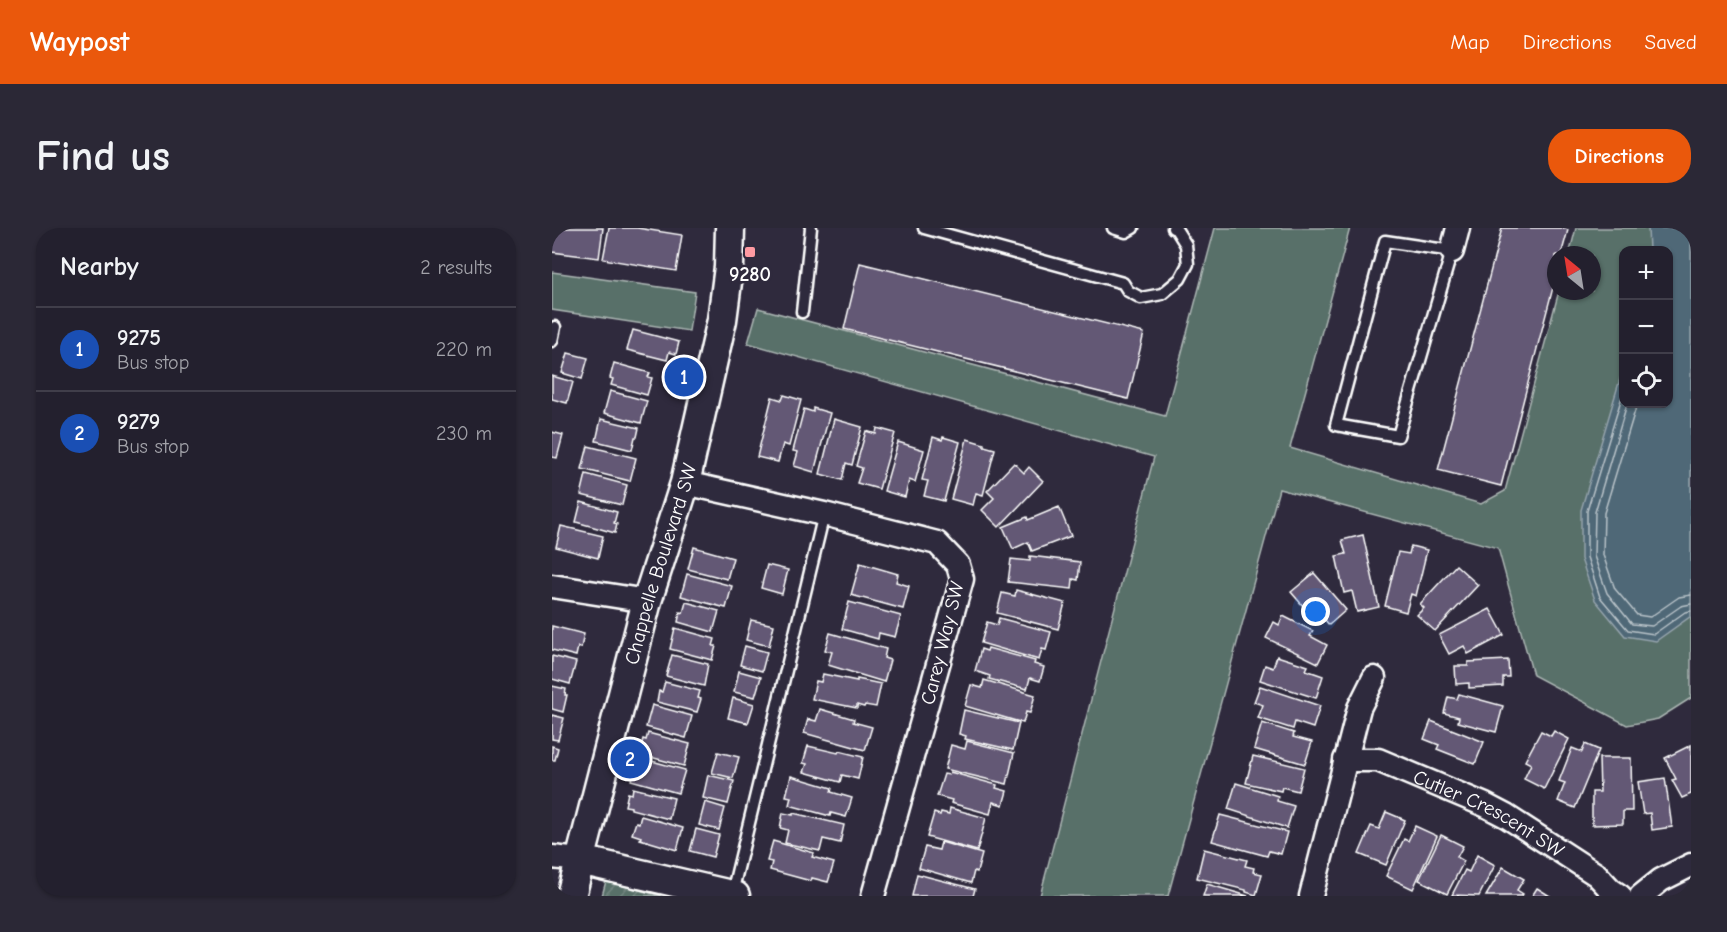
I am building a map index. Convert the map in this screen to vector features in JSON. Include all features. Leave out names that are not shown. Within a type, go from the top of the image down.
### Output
[{"type":"street","name":"Chappelle Boulevard SW","points":[[571,896],[647,601],[685,483],[722,320],[729,267],[730,228]]},
{"type":"street","points":[[1452,251],[1458,228]]},
{"type":"street","name":"Carey Way SW","points":[[685,483],[824,514],[937,543],[958,565],[962,579],[873,896]]},
{"type":"street","points":[[552,586],[647,601]]},
{"type":"street","points":[[1315,895],[1359,708],[1374,678]]},
{"type":"street","name":"Cutler Crescent SW","points":[[1345,760],[1378,760],[1485,805],[1506,816],[1597,875],[1620,896]]},
{"type":"street","points":[[552,857],[580,860],[733,896]]},
{"type":"street","points":[[1641,896],[1661,880],[1691,865]]},
{"type":"lane","points":[[802,312],[811,228]]},
{"type":"lane","points":[[924,228],[1123,283],[1128,291],[1141,298],[1162,294],[1180,279],[1188,264],[1186,244],[1173,228]]},
{"type":"lane","points":[[1113,228],[1126,231],[1133,228]]},
{"type":"lane","points":[[1385,241],[1452,251],[1398,436],[1336,425],[1385,241]]},
{"type":"lane","points":[[552,341],[555,327]]},
{"type":"lane","points":[[733,896],[824,514]]},
{"type":"green space","points":[[1215,228],[1350,228],[1290,448],[1481,504],[1505,491],[1557,300],[1601,300],[1601,246],[1571,246],[1576,228],[1691,228],[1691,698],[1658,719],[1627,725],[1533,675],[1498,548],[1279,489],[1168,896],[1040,896],[1154,457],[748,343],[758,308],[1165,416]]},
{"type":"green space","points":[[552,272],[695,292],[689,331],[552,310]]},
{"type":"green space","points":[[606,881],[661,896],[602,896]]},
{"type":"water","points":[[1648,228],[1691,228],[1691,616],[1656,641],[1625,636],[1595,600],[1581,559],[1581,510],[1619,382],[1619,408],[1673,408],[1673,246],[1649,246]]},
{"type":"building","points":[[552,228],[603,228],[599,258],[552,252]]},
{"type":"building","points":[[609,228],[637,228],[682,235],[676,271],[603,259]]},
{"type":"building","points":[[1502,228],[1562,228],[1568,230],[1564,246],[1547,246],[1547,300],[1550,300],[1501,486],[1438,470]]},
{"type":"building","points":[[860,263],[1144,333],[1128,399],[844,329]]},
{"type":"building","points":[[633,330],[679,342],[676,354],[669,352],[667,360],[627,350]]},
{"type":"building","points":[[568,353],[588,358],[582,379],[562,373]]},
{"type":"building","points":[[614,363],[650,373],[648,377],[652,378],[647,395],[611,385],[613,379],[610,378]]},
{"type":"building","points":[[552,376],[573,382],[567,403],[552,399]]},
{"type":"building","points":[[610,391],[647,401],[641,423],[604,413]]},
{"type":"building","points":[[784,395],[801,400],[789,446],[783,444],[778,462],[757,457],[772,397],[782,400]]},
{"type":"building","points":[[813,408],[830,413],[814,472],[794,466],[798,452],[793,451],[804,409],[813,412]]},
{"type":"building","points":[[601,419],[639,428],[632,450],[596,441]]},
{"type":"building","points":[[834,419],[862,427],[852,465],[846,463],[842,480],[820,474]]},
{"type":"building","points":[[877,428],[895,433],[879,489],[857,483],[862,468],[856,466],[866,431],[876,434]]},
{"type":"building","points":[[552,432],[563,435],[557,458],[552,457]]},
{"type":"building","points":[[933,437],[942,440],[943,437],[960,442],[944,501],[924,496],[928,481],[922,480]]},
{"type":"building","points":[[967,439],[995,449],[983,495],[976,493],[973,505],[951,499]]},
{"type":"building","points":[[898,442],[924,450],[915,482],[909,480],[905,497],[884,491]]},
{"type":"building","points":[[588,446],[636,458],[630,481],[582,469]]},
{"type":"building","points":[[1014,463],[1024,473],[1029,467],[1043,481],[999,527],[982,510],[994,498],[987,491]]},
{"type":"building","points":[[586,474],[627,485],[622,505],[581,495]]},
{"type":"building","points":[[581,502],[617,512],[614,523],[617,524],[615,533],[576,522]]},
{"type":"building","points":[[1059,507],[1071,536],[1032,551],[1028,542],[1013,549],[1003,527],[1027,517],[1028,520]]},
{"type":"building","points":[[561,526],[603,536],[598,558],[556,547]]},
{"type":"building","points":[[1363,535],[1379,607],[1357,612],[1352,591],[1344,593],[1336,556],[1346,554],[1342,540]]},
{"type":"building","points":[[1411,546],[1427,550],[1416,596],[1411,594],[1406,612],[1385,606],[1398,552],[1409,554]]},
{"type":"building","points":[[694,547],[733,558],[727,579],[688,569]]},
{"type":"building","points":[[1030,556],[1080,562],[1078,580],[1073,579],[1072,589],[1008,582],[1011,559],[1030,561]]},
{"type":"building","points":[[860,563],[898,574],[896,582],[909,586],[903,609],[851,595]]},
{"type":"building","points":[[767,565],[788,570],[782,594],[761,588]]},
{"type":"building","points":[[1456,565],[1478,585],[1435,631],[1417,615],[1424,608],[1420,604]]},
{"type":"building","points":[[1314,573],[1346,610],[1329,625],[1322,616],[1316,621],[1291,592]]},
{"type":"building","points":[[687,574],[732,586],[726,608],[681,596]]},
{"type":"building","points":[[1016,590],[1065,603],[1058,629],[997,613],[1002,593],[1015,596]]},
{"type":"building","points":[[686,602],[719,611],[713,632],[678,622],[680,612],[683,613]]},
{"type":"building","points":[[849,602],[901,616],[895,637],[879,633],[878,639],[842,629]]},
{"type":"building","points":[[1490,609],[1504,635],[1468,654],[1464,646],[1449,654],[1439,635]]},
{"type":"building","points":[[1283,616],[1313,631],[1310,636],[1327,645],[1318,663],[1266,638],[1274,622],[1279,625]]},
{"type":"building","points":[[999,618],[1051,632],[1046,650],[1042,649],[1039,660],[981,643],[987,622],[997,625]]},
{"type":"building","points":[[751,620],[774,625],[769,646],[746,640]]},
{"type":"building","points":[[552,626],[584,634],[581,648],[578,647],[576,656],[552,650]]},
{"type":"building","points":[[675,628],[715,639],[713,646],[716,646],[712,660],[670,649]]},
{"type":"building","points":[[830,633],[886,649],[884,658],[890,660],[884,682],[828,665],[832,652],[825,650]]},
{"type":"building","points":[[745,646],[767,652],[762,671],[740,665]]},
{"type":"building","points":[[988,648],[1035,661],[1034,664],[1044,667],[1040,681],[1030,678],[1027,689],[989,679],[990,676],[975,671],[981,649],[987,651]]},
{"type":"building","points":[[672,655],[708,664],[704,686],[666,676]]},
{"type":"building","points":[[552,656],[576,662],[570,684],[552,679]]},
{"type":"building","points":[[1277,656],[1308,666],[1306,670],[1323,676],[1316,698],[1260,680],[1265,665],[1273,668]]},
{"type":"building","points":[[1508,660],[1509,677],[1503,677],[1503,686],[1469,688],[1469,683],[1456,684],[1455,666],[1468,666],[1468,662]]},
{"type":"building","points":[[739,671],[761,677],[755,697],[734,692]]},
{"type":"building","points":[[823,674],[881,684],[876,707],[857,705],[857,708],[812,699],[816,681],[821,682]]},
{"type":"building","points":[[984,680],[1035,695],[1030,713],[1026,712],[1023,723],[965,706],[971,685],[982,688]]},
{"type":"building","points":[[665,682],[700,691],[698,698],[701,699],[697,712],[657,702],[659,691],[662,692]]},
{"type":"building","points":[[552,686],[566,689],[563,712],[552,709]]},
{"type":"building","points":[[1260,686],[1320,706],[1313,728],[1295,722],[1293,729],[1258,718],[1263,705],[1254,702]]},
{"type":"building","points":[[1459,694],[1503,706],[1496,732],[1458,722],[1459,717],[1444,713],[1448,697],[1457,699]]},
{"type":"building","points":[[733,698],[754,704],[748,723],[728,718]]},
{"type":"building","points":[[652,705],[692,716],[686,738],[646,727]]},
{"type":"building","points":[[820,709],[872,727],[865,750],[804,733],[808,719],[816,721]]},
{"type":"building","points":[[964,710],[1019,723],[1013,750],[965,739],[966,736],[959,734]]},
{"type":"building","points":[[552,715],[564,718],[558,740],[552,739]]},
{"type":"building","points":[[1431,721],[1484,742],[1475,764],[1437,749],[1439,745],[1424,739]]},
{"type":"building","points":[[1262,723],[1294,733],[1293,737],[1312,742],[1305,764],[1254,749]]},
{"type":"building","points":[[1541,731],[1551,736],[1554,731],[1569,739],[1544,789],[1524,779],[1531,764],[1525,761]]},
{"type":"building","points":[[648,733],[690,744],[684,766],[639,754],[643,739],[646,740]]},
{"type":"building","points":[[967,741],[1014,753],[1007,784],[945,769],[951,745],[965,749]]},
{"type":"building","points":[[1585,744],[1599,750],[1575,808],[1558,801],[1565,783],[1559,781],[1572,748],[1582,752]]},
{"type":"building","points":[[1691,745],[1691,794],[1682,798],[1672,780],[1676,779],[1665,758]]},
{"type":"building","points":[[552,746],[558,748],[555,760],[552,760]]},
{"type":"building","points":[[808,746],[863,757],[858,779],[842,775],[840,782],[804,772],[807,764],[803,763]]},
{"type":"building","points":[[718,752],[739,757],[733,778],[712,773]]},
{"type":"building","points":[[1253,756],[1304,768],[1298,791],[1282,787],[1281,791],[1246,783]]},
{"type":"building","points":[[637,757],[685,770],[678,793],[631,780]]},
{"type":"building","points":[[1599,758],[1631,758],[1632,811],[1623,811],[1623,824],[1592,825],[1592,792],[1600,792]]},
{"type":"building","points":[[950,772],[997,785],[996,788],[1007,791],[1003,805],[993,802],[990,814],[951,803],[952,800],[937,796],[944,774],[949,775]]},
{"type":"building","points":[[708,775],[734,781],[728,804],[703,798]]},
{"type":"building","points":[[791,776],[832,788],[831,792],[852,798],[846,817],[831,813],[830,816],[789,805],[791,797],[786,796]]},
{"type":"building","points":[[1665,778],[1672,827],[1652,830],[1650,813],[1643,814],[1638,782]]},
{"type":"building","points":[[1236,783],[1278,796],[1277,801],[1294,806],[1287,828],[1228,809]]},
{"type":"building","points":[[633,788],[674,798],[669,819],[625,806],[628,793],[632,794]]},
{"type":"building","points":[[705,802],[725,808],[719,830],[699,825]]},
{"type":"building","points":[[950,808],[986,818],[977,851],[927,837],[934,813],[949,814]]},
{"type":"building","points":[[1386,812],[1405,820],[1386,865],[1359,854],[1371,826],[1379,829]]},
{"type":"building","points":[[783,813],[793,815],[793,813],[844,825],[840,843],[823,839],[820,851],[785,843],[788,830],[780,828]]},
{"type":"building","points":[[1220,815],[1287,832],[1281,854],[1269,851],[1267,856],[1212,841]]},
{"type":"building","points":[[641,816],[683,828],[677,850],[640,839],[641,837],[632,834]]},
{"type":"building","points":[[1415,826],[1437,836],[1413,889],[1386,876],[1404,839],[1408,841]]},
{"type":"building","points":[[696,829],[719,835],[713,857],[690,851]]},
{"type":"building","points":[[1441,835],[1463,846],[1457,857],[1464,861],[1447,894],[1419,880]]},
{"type":"building","points":[[773,841],[814,853],[812,857],[834,863],[828,882],[812,878],[811,881],[770,870],[772,862],[767,861]]},
{"type":"building","points":[[941,842],[982,854],[971,883],[919,868],[925,847],[939,850]]},
{"type":"building","points":[[1204,849],[1247,860],[1245,866],[1254,868],[1253,872],[1262,874],[1256,895],[1246,890],[1197,878]]},
{"type":"building","points":[[1477,855],[1495,865],[1479,896],[1452,895],[1465,870],[1469,872]]},
{"type":"building","points":[[1503,867],[1524,879],[1517,890],[1523,894],[1522,896],[1486,896]]},
{"type":"building","points":[[917,874],[975,889],[973,896],[912,896]]},
{"type":"building","points":[[1207,884],[1248,896],[1203,896]]},
{"type":"building","points":[[1537,888],[1550,896],[1532,896]]},
{"type":"place","name":"9280","points":[[750,252]]},
{"type":"place","name":"9275","points":[[684,377]]},
{"type":"place","name":"9279","points":[[630,759]]}]
